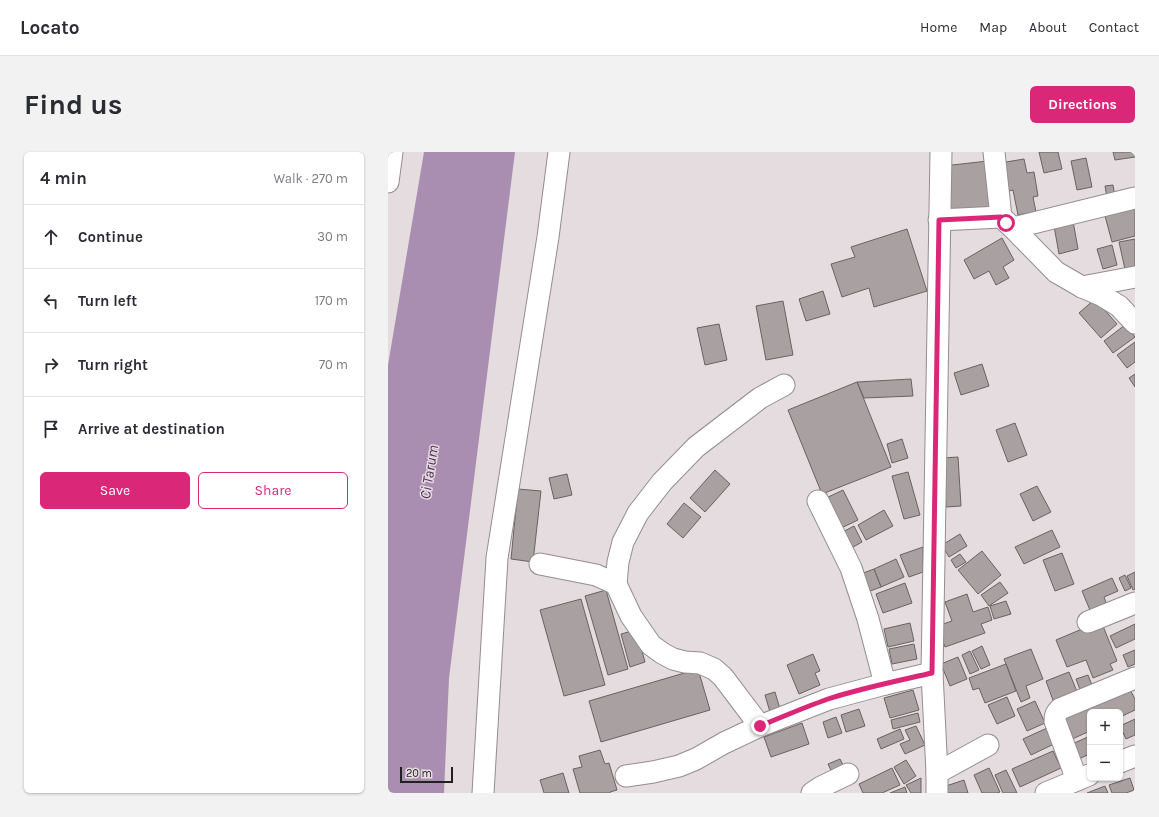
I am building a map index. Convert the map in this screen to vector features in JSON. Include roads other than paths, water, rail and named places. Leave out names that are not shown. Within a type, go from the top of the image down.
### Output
[{"type":"street","points":[[388,182],[392,152]]},
{"type":"street","points":[[483,793],[498,558],[548,237],[558,152]]},
{"type":"street","points":[[937,783],[932,673],[941,152]]},
{"type":"street","points":[[994,152],[1007,222],[1056,272],[1119,306],[1135,322]]},
{"type":"street","points":[[939,220],[1007,222],[1135,198]]},
{"type":"street","points":[[1082,287],[1135,277]]},
{"type":"street","points":[[760,726],[723,677],[714,669],[700,663],[673,660],[651,645],[631,616],[616,584],[618,562],[623,542],[638,513],[662,482],[696,447],[757,401],[784,385]]},
{"type":"street","points":[[818,501],[851,568],[868,619],[884,684]]},
{"type":"street","points":[[540,564],[596,575],[616,584]]},
{"type":"street","points":[[1088,622],[1135,602]]},
{"type":"street","points":[[626,776],[679,766],[696,759],[724,743],[760,726],[803,708],[884,684],[932,673]]},
{"type":"street","points":[[1046,793],[1083,777],[1055,721],[1057,712],[1060,709],[1135,678]]},
{"type":"street","points":[[937,783],[988,745]]},
{"type":"street","points":[[1123,761],[1135,756]]},
{"type":"street","points":[[812,793],[832,781],[848,774]]},
{"type":"water","name":"Ci Tarum","points":[[424,152],[515,152],[449,678],[444,793],[388,793],[388,365]]}]
